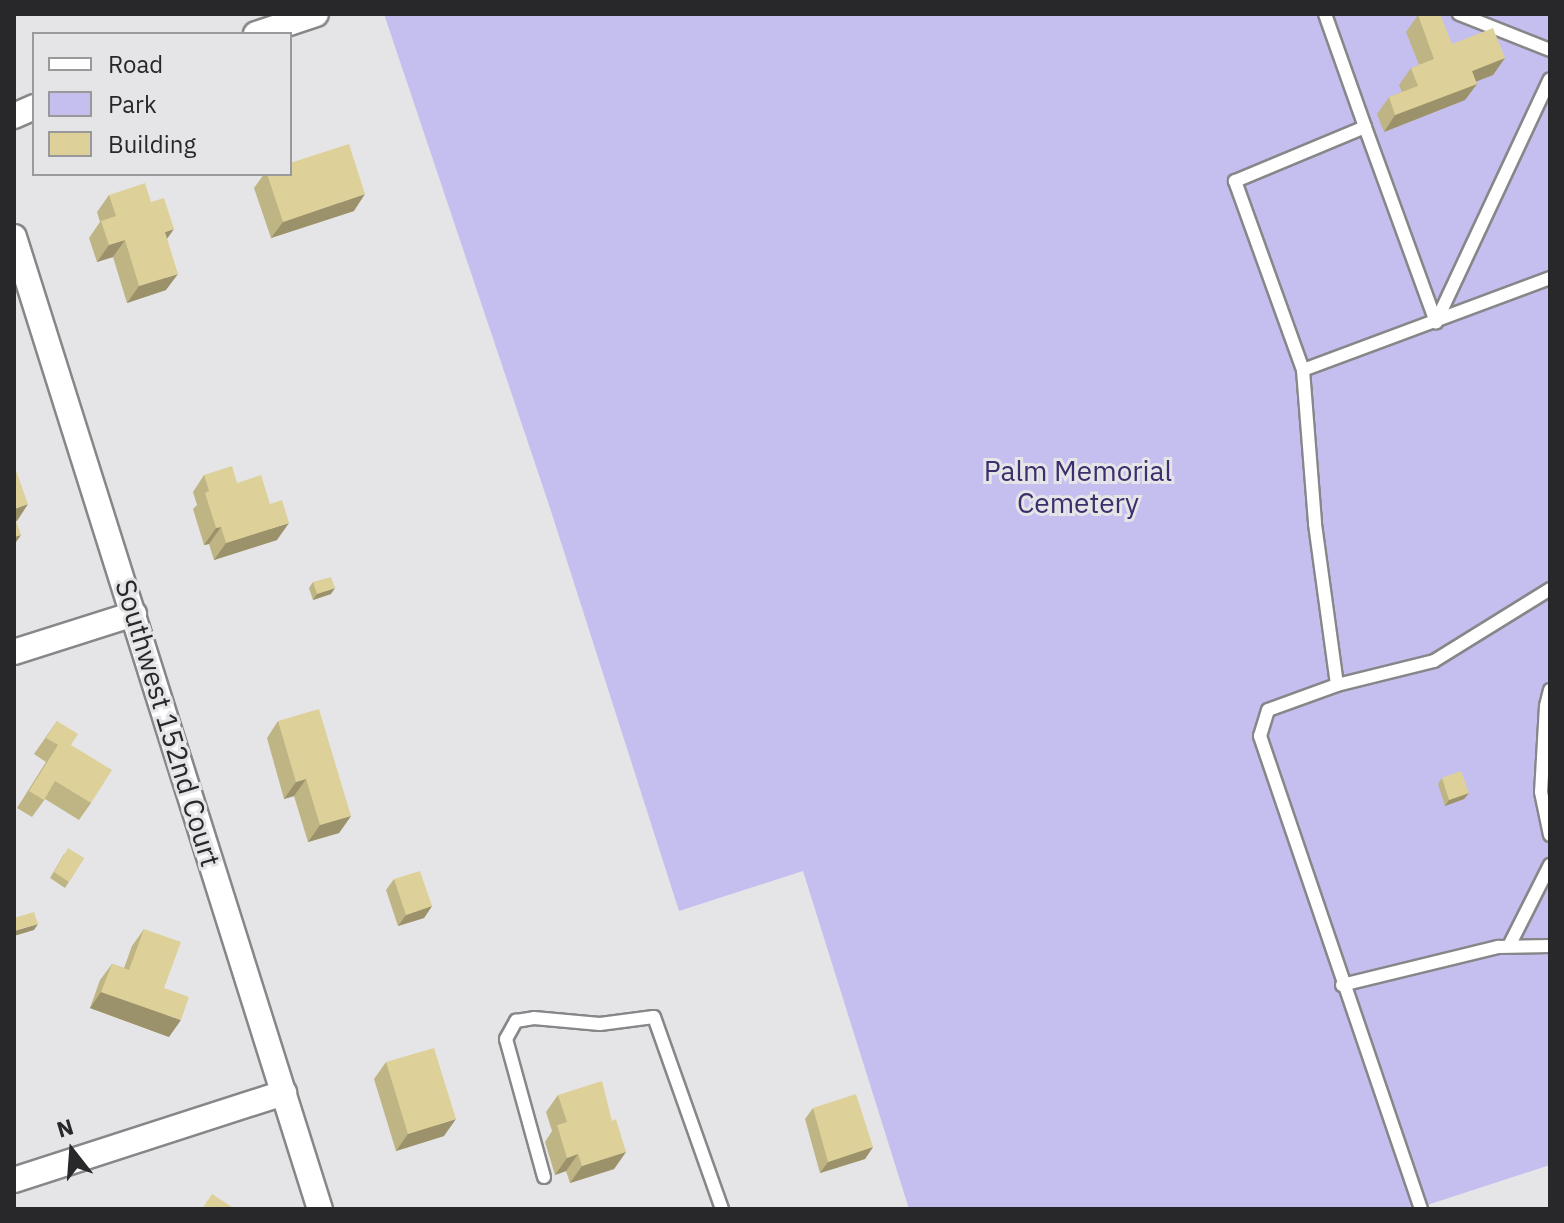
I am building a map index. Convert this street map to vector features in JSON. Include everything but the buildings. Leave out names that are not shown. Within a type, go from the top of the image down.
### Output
[{"type":"street","points":[[262,32],[316,14]]},
{"type":"street","name":"Southwest 152nd Court","points":[[14,237],[320,1209]]},
{"type":"street","points":[[14,652],[134,614]]},
{"type":"street","points":[[14,1180],[284,1093]]},
{"type":"lane","points":[[1325,14],[1436,322]]},
{"type":"lane","points":[[1459,14],[1550,50]]},
{"type":"lane","points":[[1436,322],[1550,79]]},
{"type":"lane","points":[[1337,685],[1315,524],[1303,370],[1235,181],[1365,127]]},
{"type":"lane","points":[[1303,370],[1550,278]]},
{"type":"lane","points":[[1421,1209],[1342,985],[1260,736],[1268,710],[1337,685],[1434,661],[1550,589]]},
{"type":"lane","points":[[1550,690],[1546,706],[1541,792],[1550,835]]},
{"type":"lane","points":[[1509,946],[1550,865]]},
{"type":"lane","points":[[1342,985],[1509,946],[1550,946]]},
{"type":"lane","points":[[544,1177],[506,1039],[516,1021],[534,1018],[600,1024],[654,1017],[722,1209]]},
{"type":"green space","name":"Palm Memorial Cemetery","points":[[384,14],[1550,14],[1550,1165],[1415,1209],[909,1209],[803,871],[679,911],[550,508]]}]
